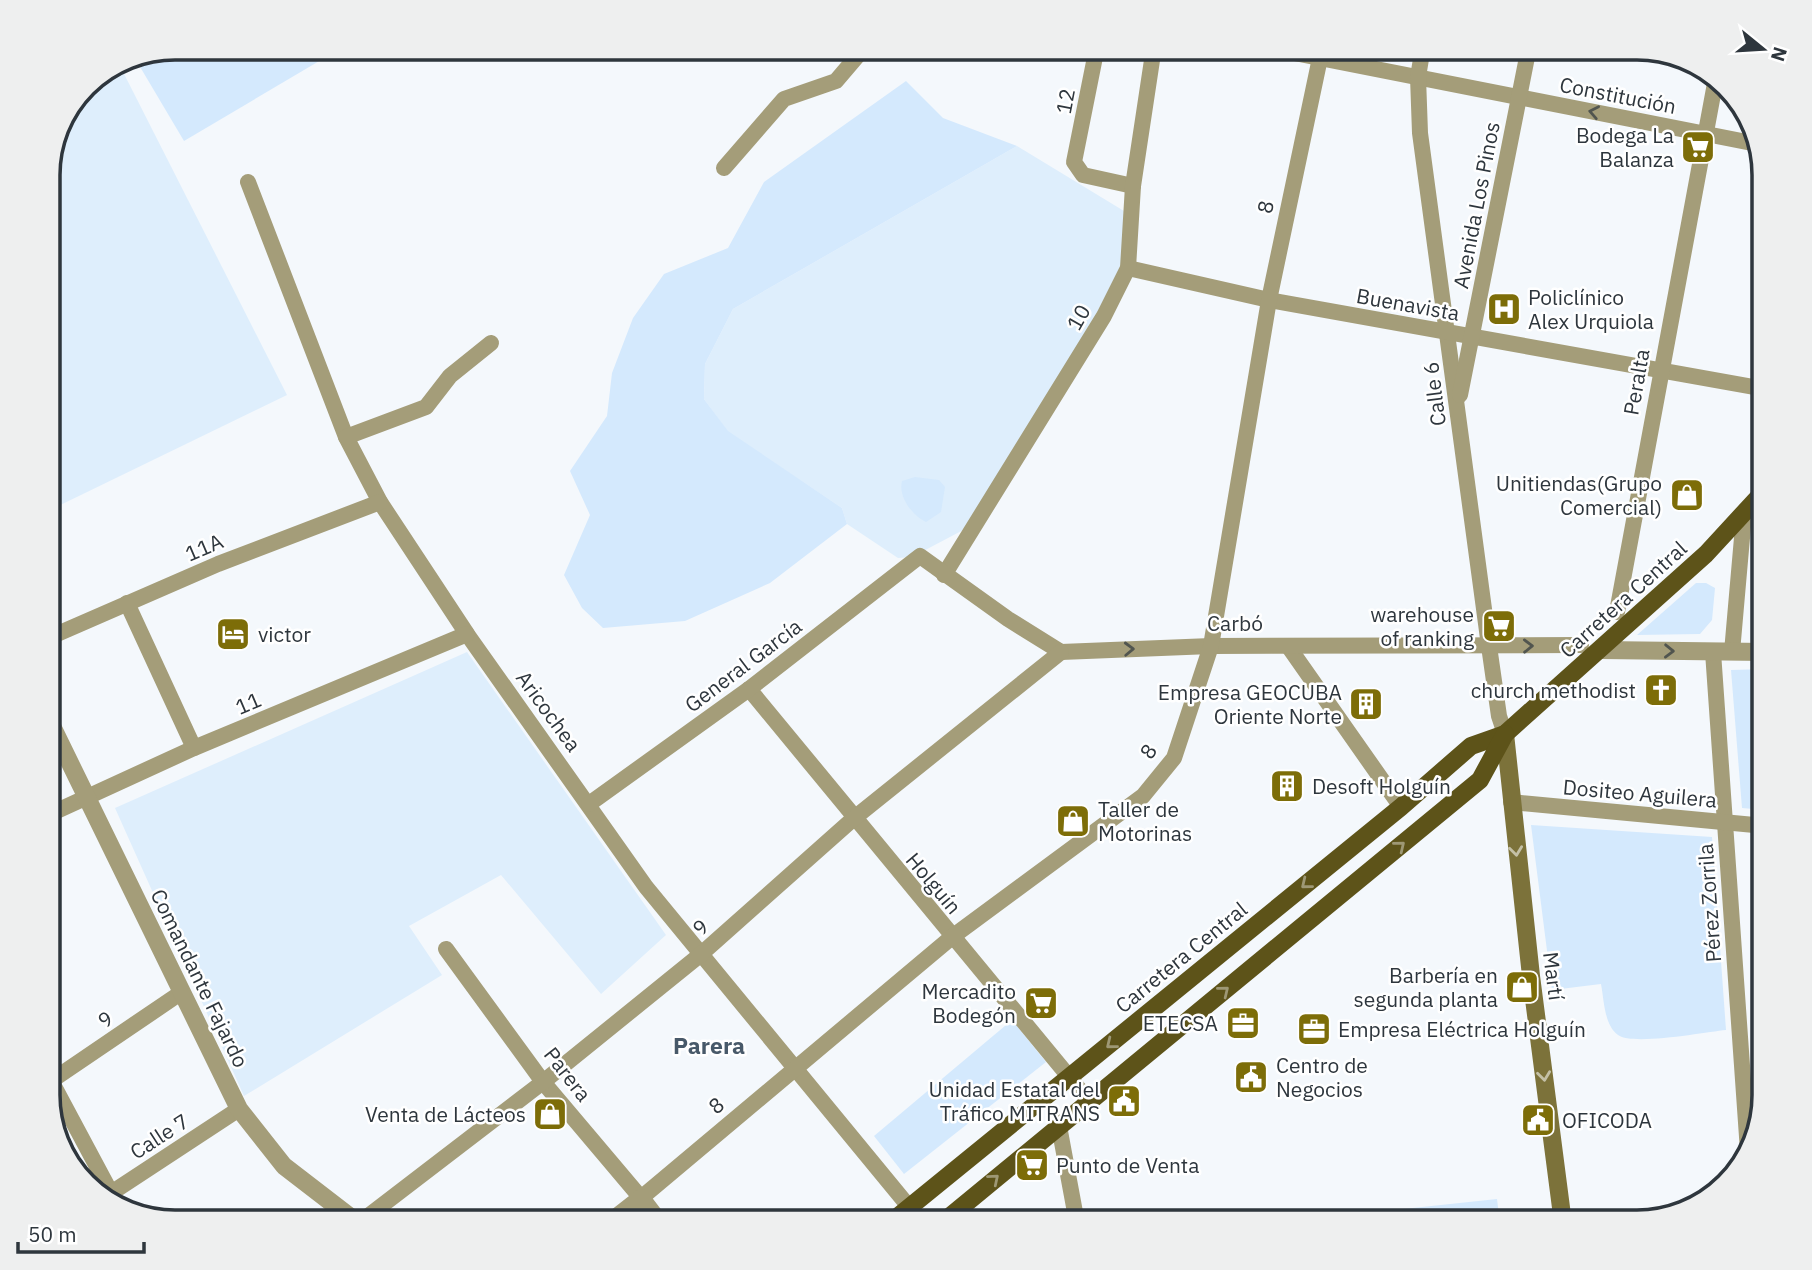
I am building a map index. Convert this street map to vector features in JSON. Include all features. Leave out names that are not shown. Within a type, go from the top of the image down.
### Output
[{"type":"main road","name":"Carretera Central","points":[[958,1210],[1480,780],[1505,734],[1601,650],[1752,505]]},
{"type":"main road","name":"Carretera Central","points":[[907,1210],[1401,807],[1471,746],[1505,734]]},
{"type":"main road","name":"Martí","points":[[1505,734],[1561,1210]]},
{"type":"street","points":[[724,168],[784,99],[836,81],[854,60]]},
{"type":"street","name":"12","points":[[1094,60],[1074,162],[1083,175],[1133,186]]},
{"type":"street","name":"10","points":[[944,575],[1104,316],[1128,268],[1133,186],[1152,60]]},
{"type":"street","name":"8","points":[[625,1210],[952,937],[1143,796],[1174,758],[1212,646],[1269,300],[1320,60]]},
{"type":"street","name":"Constitución","points":[[1330,60],[1748,142]]},
{"type":"street","name":"Calle 6","points":[[1421,60],[1418,77],[1420,133],[1489,646],[1499,716],[1505,734]]},
{"type":"street","name":"Avenida Los Pinos","points":[[1457,412],[1526,60]]},
{"type":"street","name":"Peralta","points":[[1617,612],[1660,368],[1714,89]]},
{"type":"street","name":"Aricochea","points":[[248,183],[346,436],[380,502],[467,634],[646,887],[910,1208]]},
{"type":"street","name":"Buenavista","points":[[1128,268],[1269,300],[1752,386]]},
{"type":"street","points":[[346,436],[421,410],[450,376],[491,343]]},
{"type":"street","name":"11A","points":[[60,632],[218,564],[380,502]]},
{"type":"street","points":[[1732,652],[1744,515]]},
{"type":"street","name":"General García","points":[[589,804],[749,689],[919,556],[944,575]]},
{"type":"street","points":[[944,575],[1061,652]]},
{"type":"street","points":[[128,603],[194,748]]},
{"type":"street","name":"11","points":[[60,809],[194,748],[467,634]]},
{"type":"street","name":"Carbó","points":[[1061,652],[1212,646],[1581,645]]},
{"type":"street","points":[[1288,646],[1401,807]]},
{"type":"street","points":[[1601,650],[1752,652]]},
{"type":"street","name":"9","points":[[375,1210],[543,1082],[700,955],[853,819],[1061,652]]},
{"type":"street","name":"Pérez Zorrila","points":[[1713,652],[1747,1130]]},
{"type":"street","name":"Holguín","points":[[749,689],[853,819],[1089,1101]]},
{"type":"street","name":"Comandante Fajardo","points":[[60,744],[239,1109],[284,1166],[341,1210]]},
{"type":"street","name":"Dositeo Aguilera","points":[[1511,802],[1752,825]]},
{"type":"street","name":"Parera","points":[[446,949],[543,1082],[650,1210]]},
{"type":"street","name":"9","points":[[60,1071],[182,992]]},
{"type":"street","points":[[60,1100],[103,1185]]},
{"type":"street","name":"Calle 7","points":[[117,1194],[239,1109]]},
{"type":"street","points":[[1059,1126],[1075,1210]]},
{"type":"shaded area","points":[[175,60],[321,60],[184,141],[139,66]]},
{"type":"shaded area","points":[[123,72],[287,395],[60,505],[60,167],[63,145],[71,124],[83,105],[99,88]]},
{"type":"shaded area","points":[[906,81],[943,118],[1017,146],[733,309],[705,364],[704,399],[728,431],[842,508],[847,524],[770,583],[685,621],[603,628],[582,608],[564,575],[590,515],[570,471],[607,416],[612,373],[633,318],[664,274],[728,248],[764,182]]},
{"type":"shaded area","points":[[1017,146],[1124,211],[1121,274],[967,528],[912,557],[898,558],[847,524],[842,508],[728,432],[704,399],[705,364],[733,309]]},
{"type":"shaded area","points":[[915,477],[939,480],[945,487],[941,512],[926,522],[911,510],[902,493],[902,481]]},
{"type":"shaded area","points":[[1696,583],[1706,583],[1715,588],[1712,620],[1700,634],[1637,635]]},
{"type":"shaded area","points":[[467,652],[666,935],[601,994],[501,875],[409,926],[442,975],[244,1096],[115,808]]},
{"type":"shaded area","points":[[1752,669],[1752,809],[1742,808],[1731,670]]},
{"type":"shaded area","points":[[1531,825],[1712,837],[1726,1030],[1653,1039],[1626,1038],[1613,1031],[1610,1025],[1601,984],[1552,990]]},
{"type":"shaded area","points":[[1012,1020],[1046,1062],[904,1174],[874,1136]]},
{"type":"shaded area","points":[[1497,1199],[1498,1210],[1394,1210]]},
{"type":"place","name":"Bodega La Balanza","points":[[1698,147]]},
{"type":"place","name":"Policlínico Alex Urquiola","points":[[1504,309]]},
{"type":"place","name":"Unitiendas(Grupo Comercial)","points":[[1687,495]]},
{"type":"place","name":"warehouse of ranking","points":[[1499,626]]},
{"type":"place","name":"victor","points":[[233,634]]},
{"type":"place","name":"church methodist","points":[[1661,690]]},
{"type":"place","name":"Empresa GEOCUBA Oriente Norte","points":[[1366,704]]},
{"type":"place","name":"Desoft Holguín","points":[[1287,786]]},
{"type":"place","name":"Taller de Motorinas","points":[[1073,821]]},
{"type":"place","name":"Barbería en segunda planta","points":[[1522,987]]},
{"type":"place","name":"Mercadito Bodegón","points":[[1041,1003]]},
{"type":"place","name":"ETECSA","points":[[1243,1023]]},
{"type":"place","name":"Empresa Eléctrica Holguín","points":[[1314,1029]]},
{"type":"place","name":"Centro de Negocios","points":[[1251,1077]]},
{"type":"place","name":"Unidad Estatal del Tráfico MITRANS","points":[[1124,1101]]},
{"type":"place","name":"Venta de Lácteos","points":[[550,1114]]},
{"type":"place","name":"OFICODA","points":[[1538,1120]]},
{"type":"place","name":"Punto de Venta","points":[[1032,1165]]},
{"type":"district","name":"Parera","points":[[709,1045]]}]
